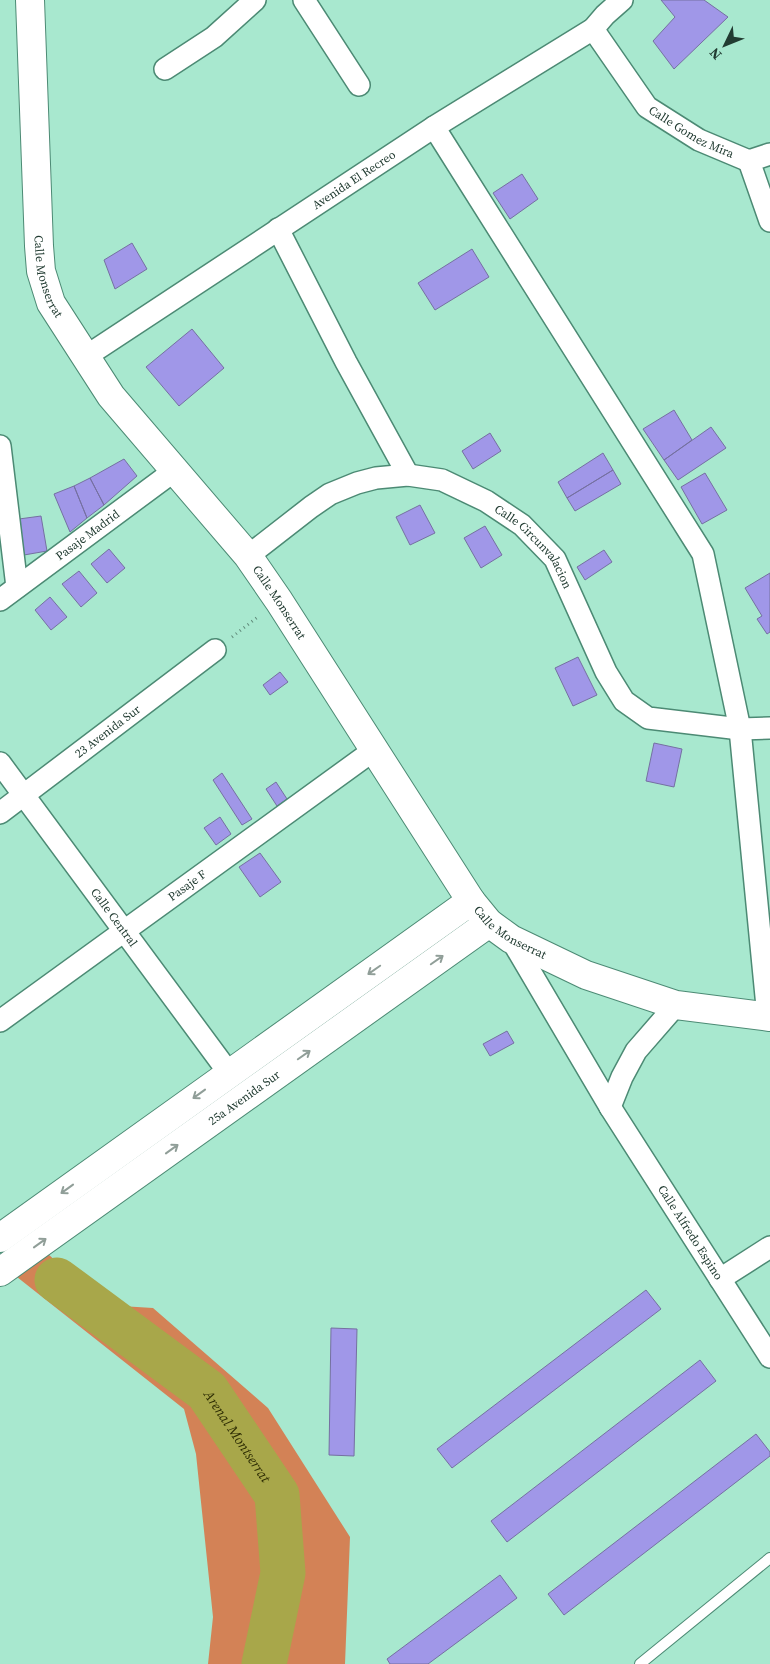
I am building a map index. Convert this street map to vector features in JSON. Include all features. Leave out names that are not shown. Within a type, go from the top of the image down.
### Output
[{"type":"street","name":"Calle Monserrat","points":[[30,0],[41,271],[51,303],[84,357],[111,396],[248,556],[279,601],[471,901],[489,923],[511,939],[586,975],[676,1005],[769,1017]]},
{"type":"street","points":[[165,69],[214,37],[255,0]]},
{"type":"street","points":[[304,0],[359,84]]},
{"type":"street","name":"Avenida El Recreo","points":[[84,357],[434,127],[598,14],[622,0]]},
{"type":"street","name":"Calle Gomez Mira","points":[[598,14],[648,107],[699,140],[749,161],[770,154]]},
{"type":"street","points":[[434,127],[703,554],[740,729],[769,1017]]},
{"type":"street","points":[[749,161],[770,221]]},
{"type":"street","points":[[278,229],[346,362],[408,474]]},
{"type":"street","points":[[0,446],[8,594]]},
{"type":"street","name":"Pasaje Madrid","points":[[8,594],[174,471]]},
{"type":"street","name":"Calle Circunvalacion","points":[[248,556],[330,494],[357,483],[376,478],[408,474],[442,480],[486,501],[522,525],[555,559],[606,672],[624,701],[648,718],[740,729],[770,728]]},
{"type":"street","name":"23 Avenida Sur","points":[[0,813],[215,650]]},
{"type":"street","name":"Pasaje F","points":[[0,1021],[374,750]]},
{"type":"street","name":"Calle Central","points":[[0,763],[122,932],[228,1073]]},
{"type":"street","points":[[0,1238],[228,1073],[471,901]]},
{"type":"street","name":"25a Avenida Sur","points":[[0,1272],[489,923]]},
{"type":"street","name":"Calle Alfredo Espino","points":[[511,939],[610,1107],[770,1357]]},
{"type":"street","points":[[610,1107],[622,1077],[636,1051],[676,1005]]},
{"type":"street","points":[[720,1279],[770,1247]]},
{"type":"lane","points":[[640,1664],[770,1558]]},
{"type":"path","points":[[215,650],[279,601]]},
{"type":"shaded area","points":[[48,1254],[97,1298],[121,1306],[153,1308],[268,1408],[350,1537],[345,1664],[208,1664],[213,1617],[196,1454],[184,1409],[17,1277]]},
{"type":"building","points":[[661,0],[704,0],[728,17],[674,69],[653,41],[675,17]]},
{"type":"building","points":[[522,174],[538,199],[510,219],[493,193]]},
{"type":"building","points":[[132,243],[147,269],[115,289],[104,260]]},
{"type":"building","points":[[472,249],[489,277],[435,310],[418,283]]},
{"type":"building","points":[[192,329],[224,368],[179,406],[146,367]]},
{"type":"building","points":[[674,410],[692,440],[664,460],[643,429]]},
{"type":"building","points":[[711,427],[726,448],[678,480],[664,460]]},
{"type":"building","points":[[490,433],[501,451],[473,469],[462,451]]},
{"type":"building","points":[[603,453],[613,470],[567,498],[558,482]]},
{"type":"building","points":[[124,459],[137,476],[104,505],[90,478]]},
{"type":"building","points":[[613,470],[621,484],[575,511],[567,498]]},
{"type":"building","points":[[705,473],[727,510],[702,524],[681,487]]},
{"type":"building","points":[[90,478],[104,505],[87,518],[74,486]]},
{"type":"building","points":[[74,486],[87,518],[70,532],[54,494]]},
{"type":"building","points":[[420,505],[435,533],[410,545],[396,517]]},
{"type":"building","points":[[41,516],[47,551],[24,555],[19,519]]},
{"type":"building","points":[[485,526],[502,555],[481,568],[464,538]]},
{"type":"building","points":[[109,549],[125,568],[107,583],[91,564]]},
{"type":"building","points":[[604,550],[612,562],[585,580],[577,567]]},
{"type":"building","points":[[79,571],[97,593],[81,607],[62,584]]},
{"type":"building","points":[[770,573],[770,632],[767,634],[757,619],[762,616],[745,588]]},
{"type":"building","points":[[50,597],[67,617],[51,630],[35,610]]},
{"type":"building","points":[[578,657],[597,695],[573,706],[555,668]]},
{"type":"building","points":[[280,672],[288,682],[270,695],[263,685]]},
{"type":"building","points":[[654,743],[682,749],[674,787],[646,781]]},
{"type":"building","points":[[222,773],[252,819],[242,825],[213,780]]},
{"type":"building","points":[[276,782],[287,799],[277,806],[266,789]]},
{"type":"building","points":[[220,817],[231,834],[216,845],[204,828]]},
{"type":"building","points":[[260,853],[281,882],[260,897],[239,867]]},
{"type":"building","points":[[507,1031],[514,1043],[490,1056],[483,1044]]},
{"type":"building","points":[[646,1290],[661,1309],[452,1468],[437,1449]]},
{"type":"building","points":[[331,1328],[357,1329],[354,1456],[329,1455]]},
{"type":"building","points":[[700,1360],[716,1381],[507,1542],[491,1521]]},
{"type":"building","points":[[756,1434],[770,1452],[770,1456],[564,1615],[548,1594]]},
{"type":"building","points":[[500,1575],[517,1598],[428,1664],[390,1664],[387,1659]]},
{"type":"waterway","name":"Arenal Montserrat","points":[[57,1280],[207,1391],[277,1495],[283,1573],[264,1664]]}]
